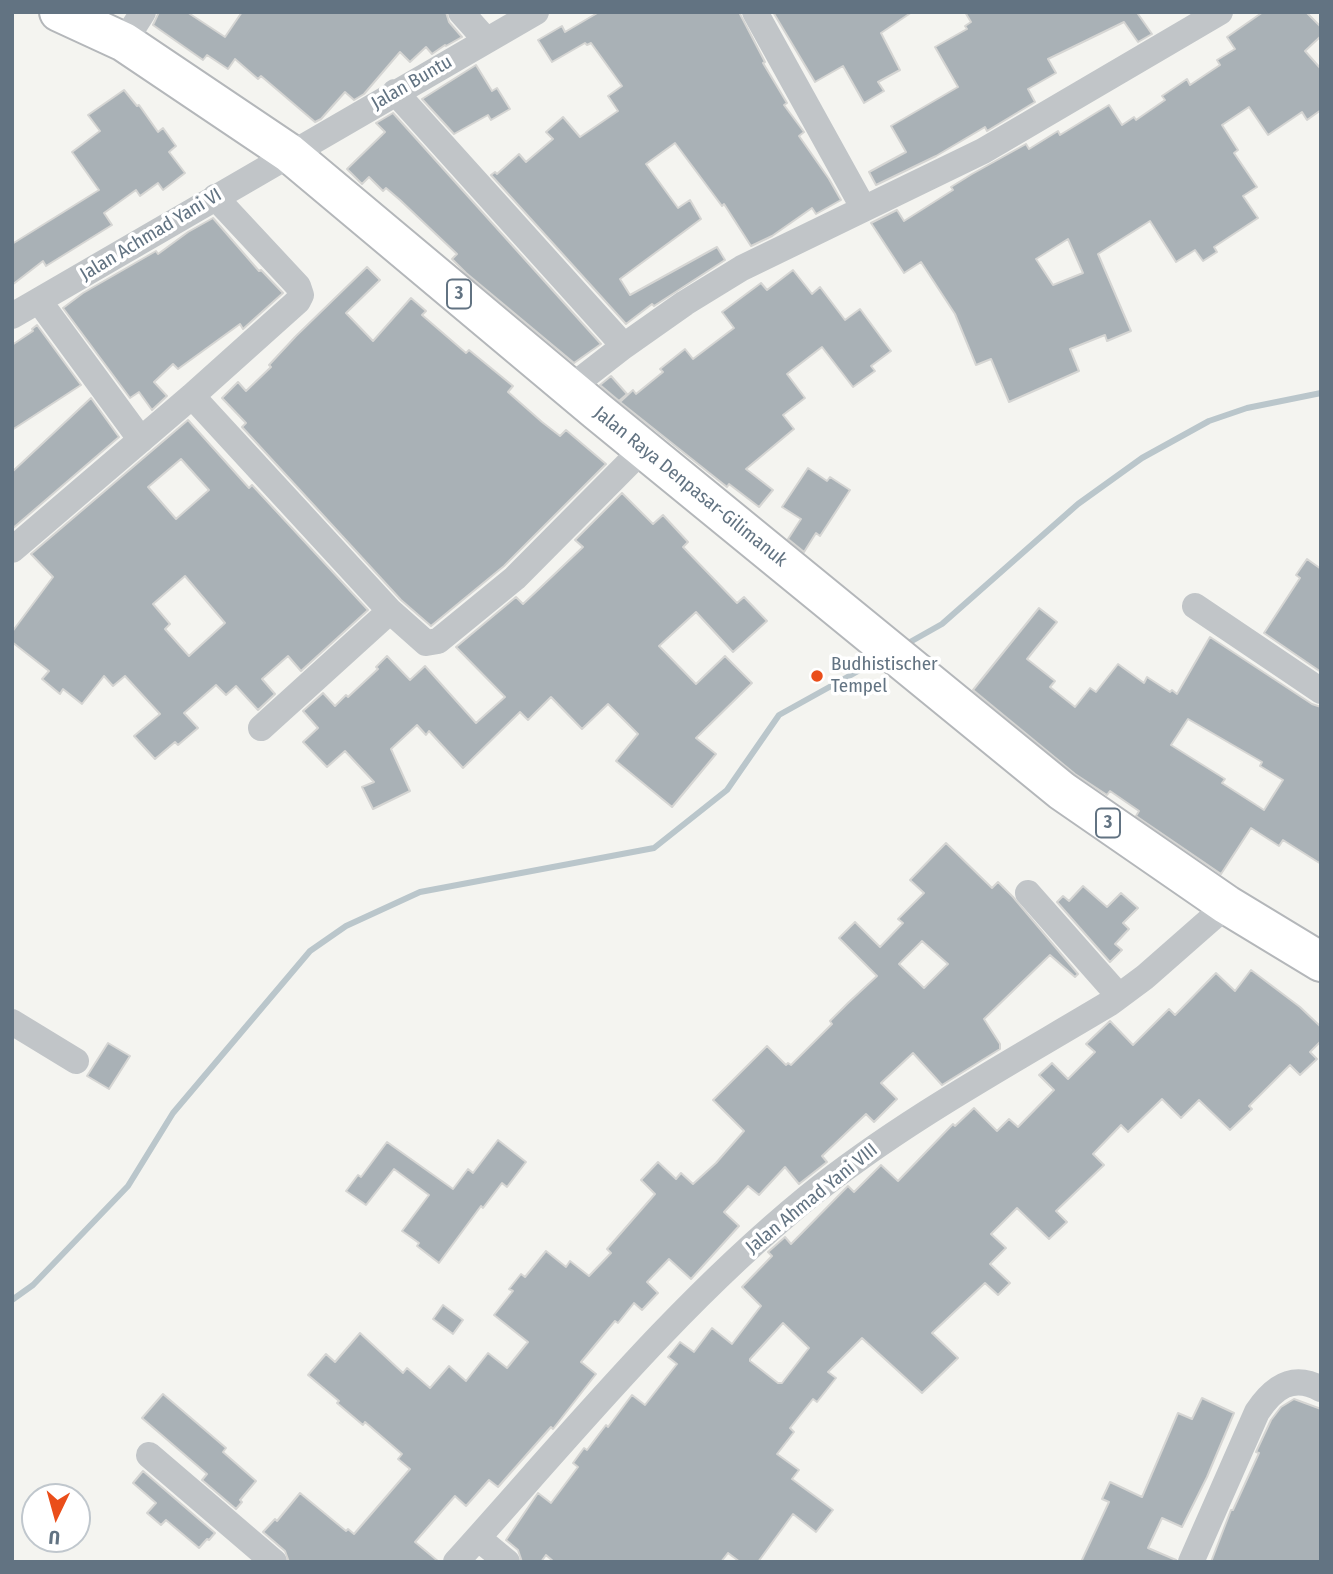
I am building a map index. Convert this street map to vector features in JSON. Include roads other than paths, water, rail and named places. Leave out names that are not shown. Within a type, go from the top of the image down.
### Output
[{"type":"highway","name":"Jalan Raya Denpasar-Gilimanuk","points":[[59,12],[133,27],[1062,791],[1227,905],[1319,959]]},
{"type":"street","points":[[461,12],[486,40]]},
{"type":"street","name":"Jalan Buntu","points":[[289,153],[536,12]]},
{"type":"street","points":[[755,12],[864,209]]},
{"type":"street","points":[[570,388],[685,303],[742,268],[983,151],[1181,22],[1220,12]]},
{"type":"street","points":[[395,92],[624,346]]},
{"type":"street","name":"Jalan Achmad Yani VI","points":[[12,316],[289,153]]},
{"type":"street","points":[[12,551],[298,301],[298,286],[215,197]]},
{"type":"street","points":[[38,301],[141,440]]},
{"type":"street","points":[[192,396],[390,611],[422,640],[431,643],[438,641],[515,578],[643,449]]},
{"type":"street","points":[[1195,606],[1321,691]]},
{"type":"street","points":[[261,727],[390,611]]},
{"type":"street","points":[[1028,893],[1119,996]]},
{"type":"street","name":"Jalan Ahmad Yani VIII","points":[[456,1562],[650,1346],[728,1268],[808,1197],[886,1139],[1119,996],[1227,905]]},
{"type":"street","points":[[12,1022],[76,1061]]},
{"type":"street","points":[[1191,1562],[1257,1412],[1269,1394],[1282,1386],[1299,1382],[1321,1389]]},
{"type":"street","points":[[149,1455],[274,1562]]},
{"type":"street","points":[[478,1538],[507,1562]]},
{"type":"waterway","points":[[903,646],[942,624],[1078,504],[1142,458],[1209,421],[1247,408],[1321,393]]},
{"type":"waterway","points":[[12,1300],[33,1285],[128,1186],[173,1113],[310,951],[346,926],[420,892],[654,848],[727,790],[779,715],[878,660]]},
{"type":"place","name":"Budhistischer Tempel","points":[[817,676]]}]
